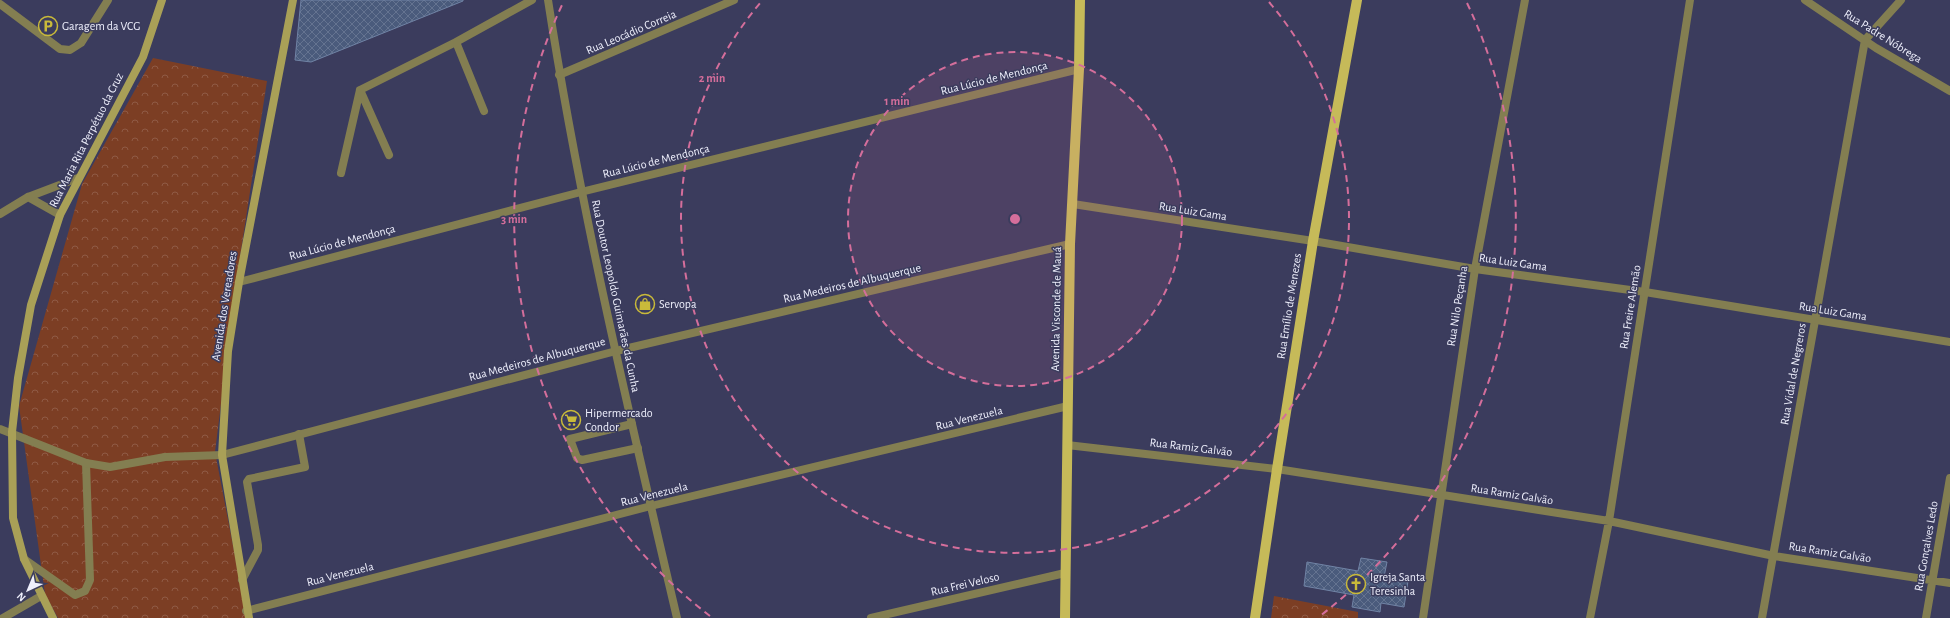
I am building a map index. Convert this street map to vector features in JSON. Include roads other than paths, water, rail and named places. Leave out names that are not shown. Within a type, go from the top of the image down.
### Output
[{"type":"main road","name":"Rua Maria Rita Perpétuo da Cruz","points":[[53,618],[24,559],[13,518],[12,432],[18,378],[31,305],[60,215],[78,178],[143,57],[162,0]]},
{"type":"main road","name":"Avenida dos Vereadores","points":[[248,614],[222,455],[228,351],[239,282],[293,0]]},
{"type":"main road","name":"Avenida Visconde de Mauá","points":[[1065,618],[1070,244],[1080,69],[1080,0]]},
{"type":"main road","name":"Rua Emílio de Menezes","points":[[1255,618],[1313,241],[1356,0]]},
{"type":"street","points":[[0,4],[60,49],[70,50],[81,43],[108,0]]},
{"type":"street","points":[[360,90],[456,42],[532,0]]},
{"type":"street","name":"Rua Doutor Leopoldo Guimarães da Cunha","points":[[548,0],[581,192],[632,424],[677,618]]},
{"type":"street","name":"Rua Leocádio Correia","points":[[560,76],[734,0]]},
{"type":"street","name":"Rua Nilo Peçanha","points":[[1423,618],[1475,269],[1525,0]]},
{"type":"street","name":"Rua Freire Alemão","points":[[1590,618],[1609,522],[1690,0]]},
{"type":"street","name":"Rua Padre Nóbrega","points":[[1805,0],[1865,40],[1950,91]]},
{"type":"street","points":[[1865,40],[1901,0]]},
{"type":"street","name":"Rua Vidal de Negreros","points":[[1762,618],[1865,40]]},
{"type":"street","points":[[456,42],[484,111]]},
{"type":"street","name":"Rua Lúcio de Mendonça","points":[[239,282],[581,192],[1080,69]]},
{"type":"street","points":[[360,90],[389,155]]},
{"type":"street","points":[[341,173],[360,90]]},
{"type":"street","points":[[0,214],[28,197],[78,178]]},
{"type":"street","points":[[28,197],[60,215]]},
{"type":"street","name":"Rua Luiz Gama","points":[[1073,204],[1313,241],[1475,269],[1645,292],[1950,342]]},
{"type":"street","name":"Rua Medeiros de Albuquerque","points":[[0,429],[12,432],[86,463],[110,467],[165,457],[222,455],[616,351],[1070,244]]},
{"type":"street","name":"Rua Venezuela","points":[[248,614],[651,506],[1068,406]]},
{"type":"street","points":[[632,424],[570,439],[577,458],[582,460],[638,448]]},
{"type":"street","points":[[242,580],[258,550],[247,482],[249,479],[305,467],[299,434]]},
{"type":"street","name":"Rua Ramiz Galvão","points":[[1067,445],[1277,469],[1609,522],[1774,556],[1950,583]]},
{"type":"street","points":[[24,559],[75,595],[85,591],[90,580],[86,463]]},
{"type":"street","name":"Rua Gonçalves Ledo","points":[[1926,618],[1950,478]]},
{"type":"street","name":"Rua Frei Veloso","points":[[871,618],[1065,573]]},
{"type":"street","points":[[3,618],[41,596]]},
{"type":"place","name":"Garagem da VCG","points":[[48,26]]},
{"type":"place","name":"Servopa","points":[[645,304]]},
{"type":"place","name":"Hipermercado Condor","points":[[571,420]]},
{"type":"place","name":"Igreja Santa Teresinha","points":[[1356,584]]}]
